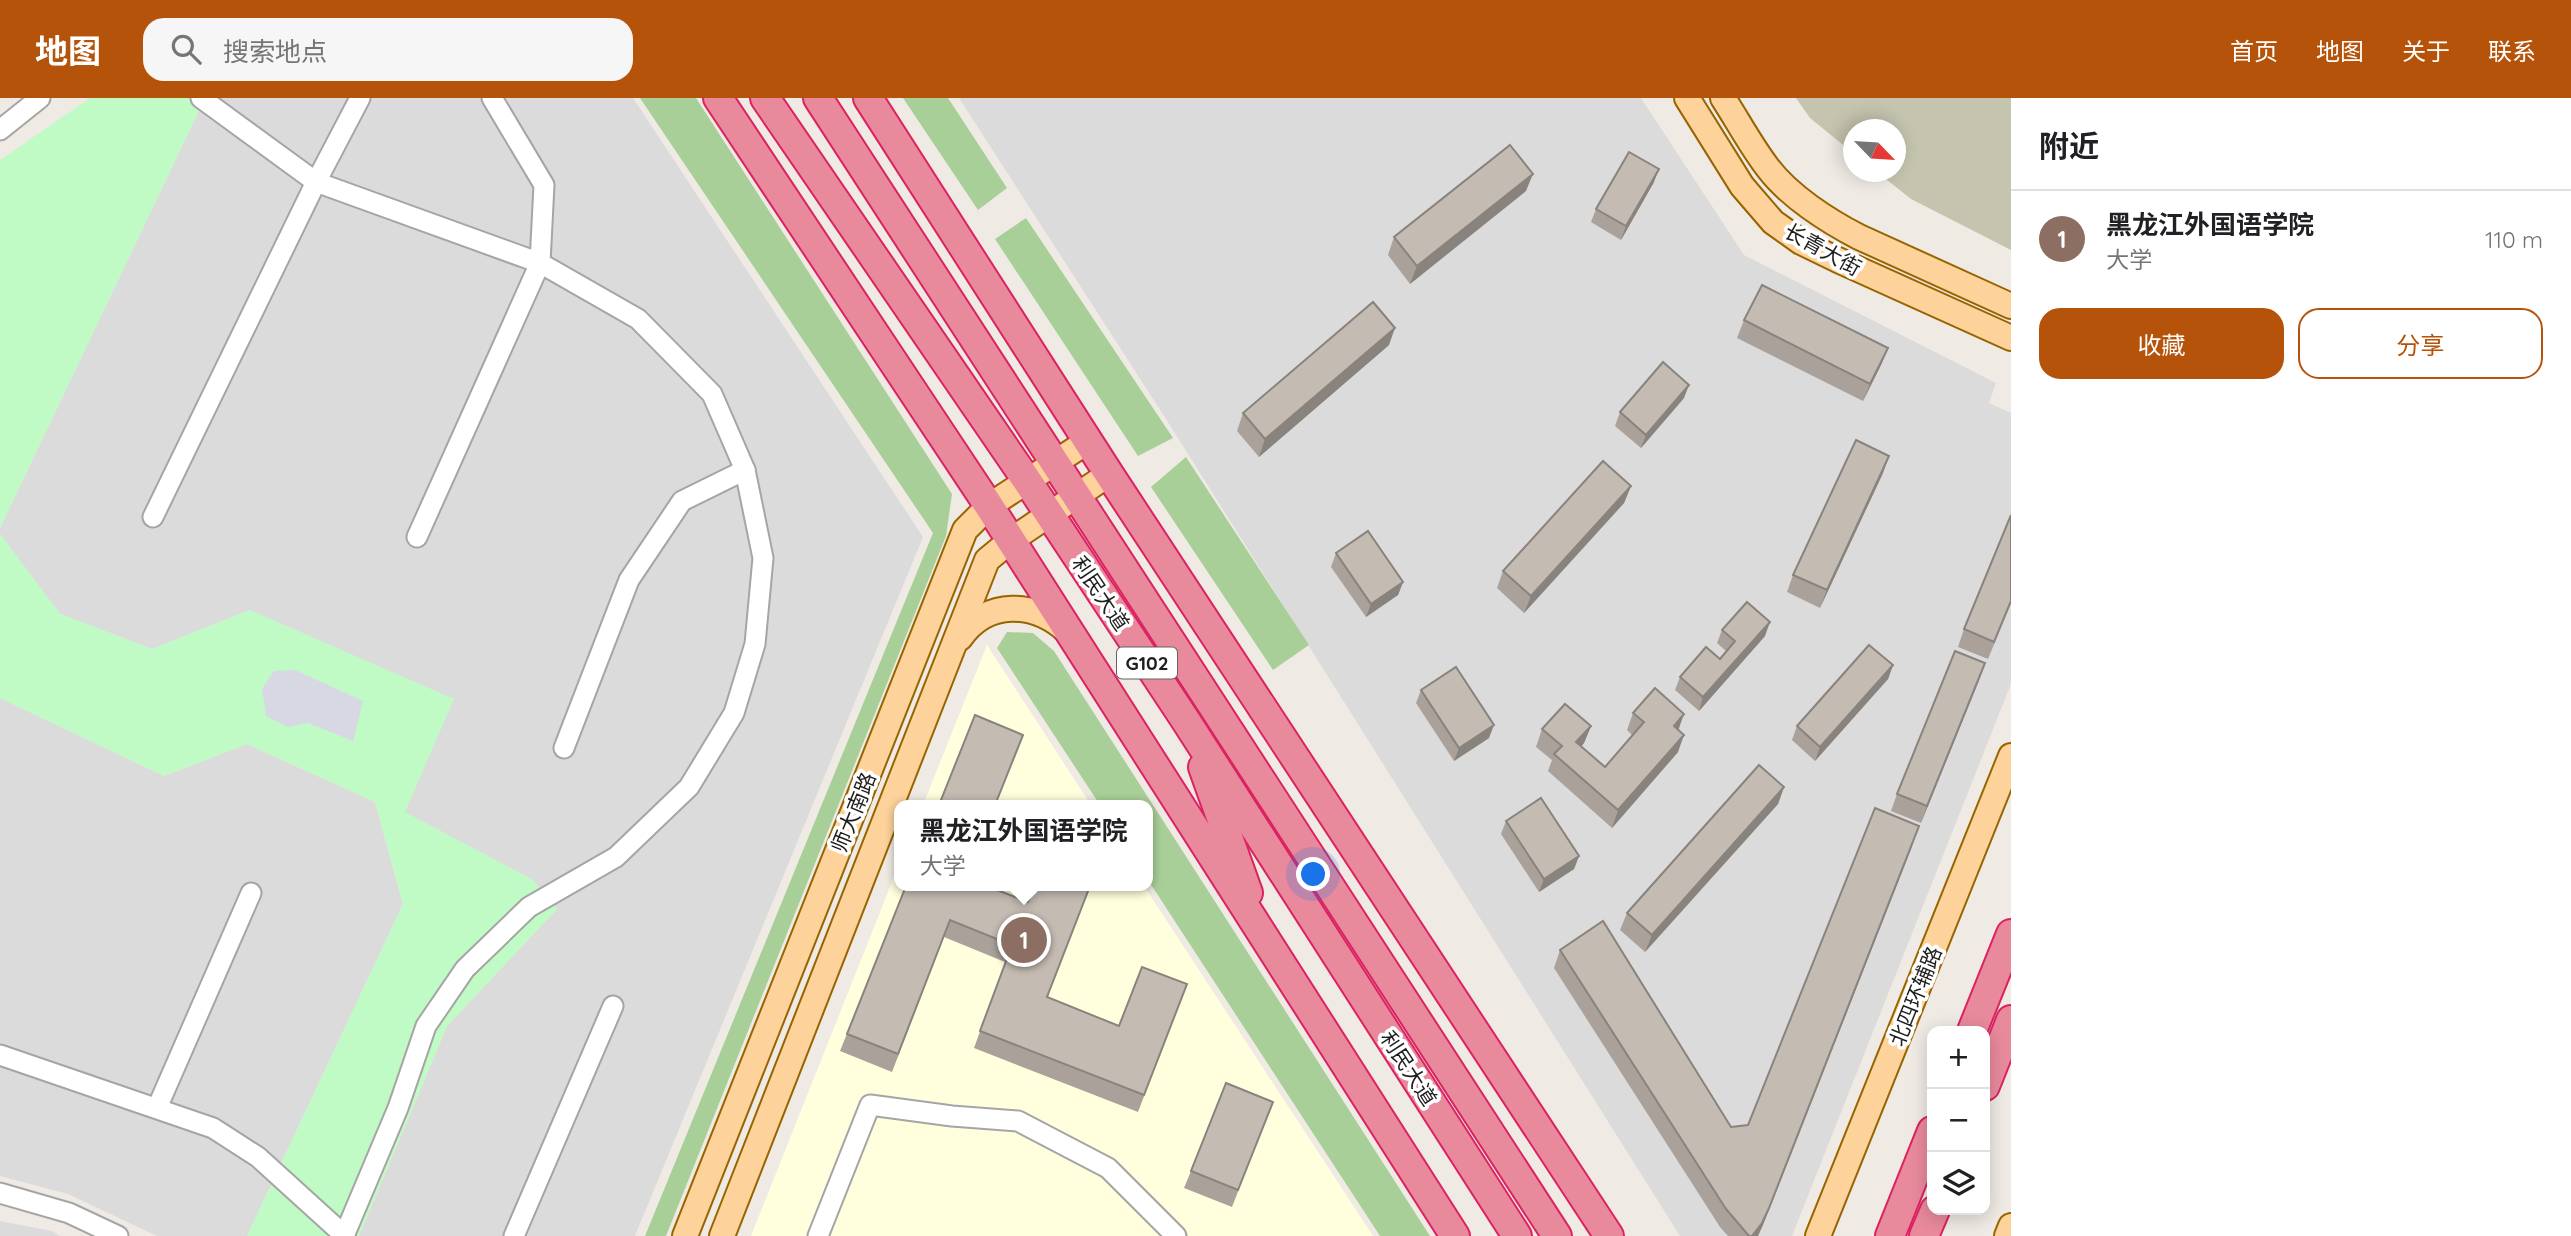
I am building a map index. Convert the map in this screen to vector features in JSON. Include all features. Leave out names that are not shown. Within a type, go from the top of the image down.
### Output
[{"type":"highway","points":[[718,98],[989,506],[1455,1236]]},
{"type":"highway","name":"利民大道","points":[[765,98],[1028,482],[1186,721],[1517,1236]]},
{"type":"highway","name":"利民大道","points":[[818,98],[1557,1236]]},
{"type":"highway","points":[[867,98],[1109,474],[1609,1236]]},
{"type":"highway","points":[[1264,710],[1333,889]]},
{"type":"highway","points":[[1186,721],[1265,941]]},
{"type":"highway","points":[[1974,1026],[2011,934]]},
{"type":"highway","points":[[1990,1073],[2011,1020]]},
{"type":"highway","points":[[1890,1236],[1927,1144]]},
{"type":"highway","points":[[1924,1236],[1933,1215]]},
{"type":"main road","name":"长青大街","points":[[1686,98],[1742,186],[1773,222],[1801,242],[1838,261],[2011,338]]},
{"type":"main road","name":"长青大街","points":[[1723,98],[1768,168],[1784,186],[1825,218],[1859,237],[2011,306]]},
{"type":"main road","name":"师大南路","points":[[685,1236],[965,530],[989,506],[1088,441]]},
{"type":"main road","name":"师大南路","points":[[722,1236],[987,560],[1010,541],[1109,474]]},
{"type":"main road","points":[[952,650],[970,624],[980,617],[1004,610],[1038,613],[1049,617],[1069,633]]},
{"type":"main road","name":"北四环辅路","points":[[1818,1236],[2011,756]]},
{"type":"main road","points":[[2007,1236],[2011,1226]]},
{"type":"street","points":[[0,130],[40,98]]},
{"type":"street","points":[[0,1055],[213,1128],[258,1157],[344,1236],[398,1108],[426,1026],[465,969],[528,907],[617,857],[689,787],[734,713],[755,644],[763,558],[744,470],[712,394],[638,319],[540,263],[316,182],[201,98]]},
{"type":"street","points":[[153,517],[316,182],[360,98]]},
{"type":"street","points":[[417,537],[540,263],[544,185],[492,98]]},
{"type":"street","points":[[564,748],[629,580],[682,501],[744,470]]},
{"type":"street","points":[[157,1108],[251,893]]},
{"type":"street","points":[[514,1236],[613,1006]]},
{"type":"street","points":[[817,1236],[870,1105],[951,1116],[1018,1121],[1108,1168],[1176,1236]]},
{"type":"street","points":[[0,1193],[69,1213],[118,1236]]},
{"type":"shaded area","points":[[205,98],[633,98],[923,537],[635,1236],[359,1236],[447,1026],[557,909],[533,880],[404,812],[250,610],[152,649],[60,614],[0,534],[0,528]]},
{"type":"shaded area","points":[[959,98],[1641,98],[1744,255],[1996,383],[1989,403],[2011,413],[2011,684],[1792,1236],[1680,1236],[1166,419]]},
{"type":"shaded area","points":[[1796,98],[2011,98],[2011,250],[1911,199],[1890,182],[1906,182],[1906,119],[1843,119],[1843,145],[1810,118]]},
{"type":"shaded area","points":[[987,645],[1088,800],[925,800]]},
{"type":"shaded area","points":[[295,670],[363,701],[353,741],[308,723],[288,727],[266,716],[262,689],[274,671]]},
{"type":"shaded area","points":[[0,698],[164,776],[247,744],[375,802],[403,904],[247,1236],[157,1236],[68,1194],[0,1176]]},
{"type":"shaded area","points":[[894,877],[894,891],[1147,891],[1373,1236],[751,1236]]},
{"type":"shaded area","points":[[0,1221],[52,1231],[60,1236],[0,1236]]},
{"type":"green space","points":[[90,98],[205,98],[0,528],[0,160]]},
{"type":"green space","points":[[640,98],[696,98],[952,494],[946,536],[666,1236],[645,1236],[933,533]]},
{"type":"green space","points":[[903,98],[948,98],[1007,188],[978,210]]},
{"type":"green space","points":[[1026,218],[1173,438],[1138,456],[995,239]]},
{"type":"green space","points":[[1186,457],[1309,645],[1273,670],[1151,487]]},
{"type":"green space","points":[[0,534],[60,614],[152,649],[250,610],[454,699],[405,812],[533,880],[557,909],[447,1026],[359,1236],[247,1236],[403,904],[375,802],[247,744],[164,776],[0,698]]},
{"type":"green space","points":[[1007,632],[1033,633],[1054,651],[1150,800],[1097,800],[997,648]]},
{"type":"green space","points":[[1153,805],[1430,1236],[1380,1236],[1153,888]]},
{"type":"building","points":[[1510,145],[1533,174],[1417,266],[1394,237]]},
{"type":"building","points":[[1629,152],[1659,169],[1626,226],[1596,209]]},
{"type":"building","points":[[1762,285],[1888,348],[1870,384],[1744,320]]},
{"type":"building","points":[[1373,302],[1395,328],[1265,439],[1243,413]]},
{"type":"building","points":[[1663,362],[1689,385],[1646,435],[1620,412]]},
{"type":"building","points":[[1856,440],[1889,456],[1827,590],[1793,575]]},
{"type":"building","points":[[1603,461],[1631,486],[1531,596],[1503,571]]},
{"type":"building","points":[[2011,515],[2011,601],[1994,642],[1964,629]]},
{"type":"building","points":[[1368,531],[1403,582],[1371,604],[1336,553]]},
{"type":"building","points":[[1747,602],[1770,622],[1703,697],[1680,677],[1706,647],[1720,659],[1735,641],[1722,630]]},
{"type":"building","points":[[1869,645],[1893,665],[1820,747],[1797,726]]},
{"type":"building","points":[[1955,651],[1985,663],[1927,806],[1897,794]]},
{"type":"building","points":[[1456,667],[1494,725],[1459,748],[1421,690]]},
{"type":"building","points":[[1655,688],[1684,714],[1674,726],[1684,735],[1618,810],[1554,754],[1562,746],[1542,729],[1565,704],[1591,726],[1576,742],[1605,767],[1644,722],[1633,713]]},
{"type":"building","points":[[975,715],[1023,735],[997,800],[941,800]]},
{"type":"building","points":[[1759,765],[1784,787],[1652,935],[1627,913]]},
{"type":"building","points":[[1541,798],[1579,856],[1544,879],[1506,821]]},
{"type":"building","points":[[1875,808],[1919,826],[1769,1208],[1762,1223],[1752,1236],[1749,1236],[1726,1209],[1560,950],[1603,921],[1731,1127],[1748,1125]]},
{"type":"building","points":[[904,891],[1000,891],[1028,902],[1033,891],[1088,891],[1047,997],[1119,1026],[1142,967],[1187,984],[1144,1095],[980,1031],[1012,945],[950,920],[898,1054],[847,1034]]},
{"type":"building","points":[[1226,1083],[1273,1102],[1238,1190],[1191,1171]]},
{"type":"place","name":"黑龙江外国语学院","points":[[1024,940]]}]
